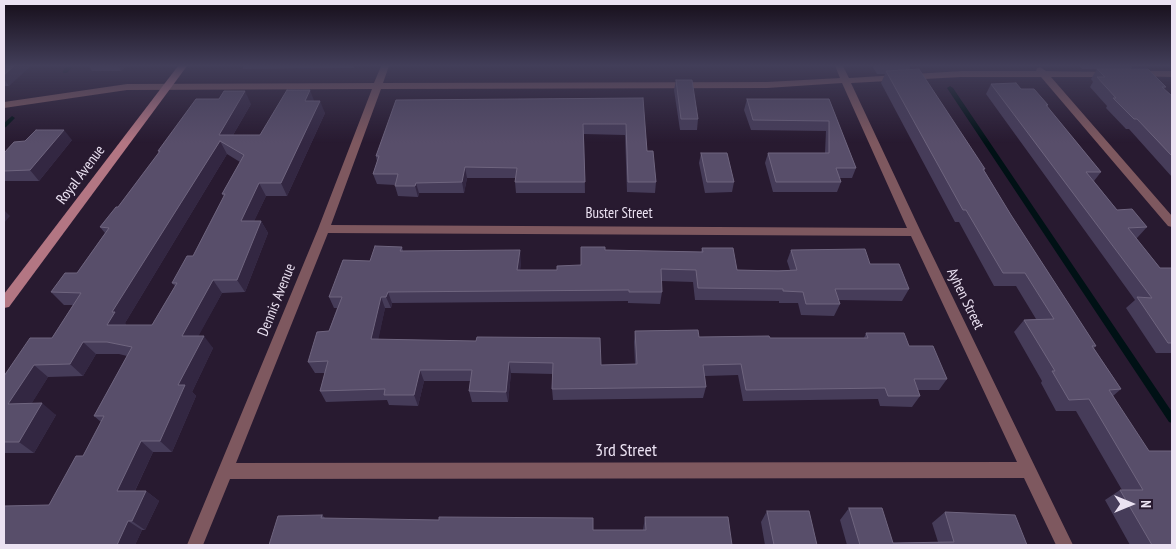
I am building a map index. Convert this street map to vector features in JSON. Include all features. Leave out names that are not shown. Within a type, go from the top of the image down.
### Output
[{"type":"main road","name":"Royal Avenue","points":[[4,303],[163,92]]},
{"type":"street","points":[[4,105],[90,92]]},
{"type":"street","name":"Dennis Avenue","points":[[195,545],[324,229],[376,92]]},
{"type":"street","name":"Ayhen Street","points":[[850,92],[914,232],[1065,545]]},
{"type":"street","points":[[1059,92],[1172,223]]},
{"type":"street","name":"Buster Street","points":[[324,229],[914,232]]},
{"type":"street","name":"3rd Street","points":[[224,471],[1029,470]]},
{"type":"building","points":[[224,92],[245,92],[219,135],[260,135],[286,92],[309,92],[305,101],[320,101],[281,183],[259,183],[241,221],[261,221],[237,280],[213,280],[182,336],[204,336],[178,385],[185,385],[160,441],[141,441],[117,491],[146,491],[132,521],[128,521],[117,545],[4,545],[4,506],[49,505],[76,456],[83,456],[104,416],[94,416],[132,347],[107,342],[83,342],[70,364],[34,365],[8,404],[42,403],[19,442],[4,442],[4,376],[30,338],[52,338],[81,293],[51,292],[65,273],[77,273],[109,228],[100,227],[118,207],[160,151],[158,151],[196,99],[219,99]],"holes":[[[220,141],[244,155],[222,194],[225,194],[193,256],[187,256],[172,283],[177,283],[152,325],[107,325],[115,312],[112,312]]]},
{"type":"building","points":[[677,92],[694,92],[698,119],[681,119]]},
{"type":"building","points":[[897,92],[934,92],[1096,346],[1092,346],[1121,389],[1109,390],[1149,451],[1172,451],[1172,545],[1152,545],[1120,490],[1143,490],[1089,399],[1069,400],[1052,371],[1055,371],[1024,320],[1054,319],[1025,273],[1003,273],[966,210],[963,210]]},
{"type":"building","points":[[997,92],[1036,92],[1101,172],[1086,172],[1117,210],[1132,209],[1147,227],[1128,228],[1160,268],[1172,268],[1172,343],[1168,343],[1137,297],[1152,298]]},
{"type":"building","points":[[1110,92],[1167,92],[1172,96],[1172,156],[1137,119],[1134,119],[1113,98],[1116,98]]},
{"type":"building","points":[[643,98],[647,151],[653,151],[656,182],[628,182],[626,124],[583,124],[585,182],[515,182],[517,168],[465,167],[462,182],[416,183],[415,186],[395,186],[398,174],[373,174],[379,156],[376,156],[396,100]]},
{"type":"building","points":[[747,99],[829,99],[856,168],[836,168],[841,182],[776,182],[768,153],[829,153],[829,121],[753,120]]},
{"type":"building","points":[[36,130],[64,130],[30,170],[4,171],[4,153],[14,142],[25,141]]},
{"type":"building","points":[[701,153],[727,153],[734,182],[707,182]]},
{"type":"building","points":[[375,246],[402,247],[400,251],[520,250],[517,270],[557,270],[557,266],[581,265],[581,247],[605,247],[605,250],[703,252],[702,248],[733,248],[737,270],[778,271],[797,270],[791,250],[865,249],[870,264],[899,264],[909,289],[835,289],[840,304],[806,304],[803,292],[783,291],[783,289],[698,288],[696,270],[661,269],[662,292],[629,292],[629,290],[388,292],[386,297],[381,297],[371,339],[476,341],[477,337],[600,338],[601,365],[637,364],[635,331],[698,330],[699,337],[769,336],[770,338],[868,338],[866,333],[904,333],[909,346],[933,346],[947,379],[914,379],[920,396],[888,396],[885,388],[746,390],[741,364],[703,365],[706,387],[552,389],[553,363],[509,362],[506,392],[469,391],[472,370],[420,370],[414,395],[384,395],[385,389],[320,391],[328,361],[308,362],[317,332],[329,331],[342,297],[329,297],[343,260],[370,261]]},
{"type":"building","points":[[849,508],[882,508],[893,543],[954,542],[945,512],[1015,515],[1027,545],[860,545]]},
{"type":"building","points":[[767,511],[809,511],[817,545],[774,545]]},
{"type":"building","points":[[322,515],[321,518],[439,520],[439,517],[593,518],[593,530],[646,530],[645,517],[728,517],[732,545],[269,545],[278,516]]},
{"type":"waterway","points":[[952,92],[1172,419]]},
{"type":"waterway","points":[[4,126],[12,118]]}]
